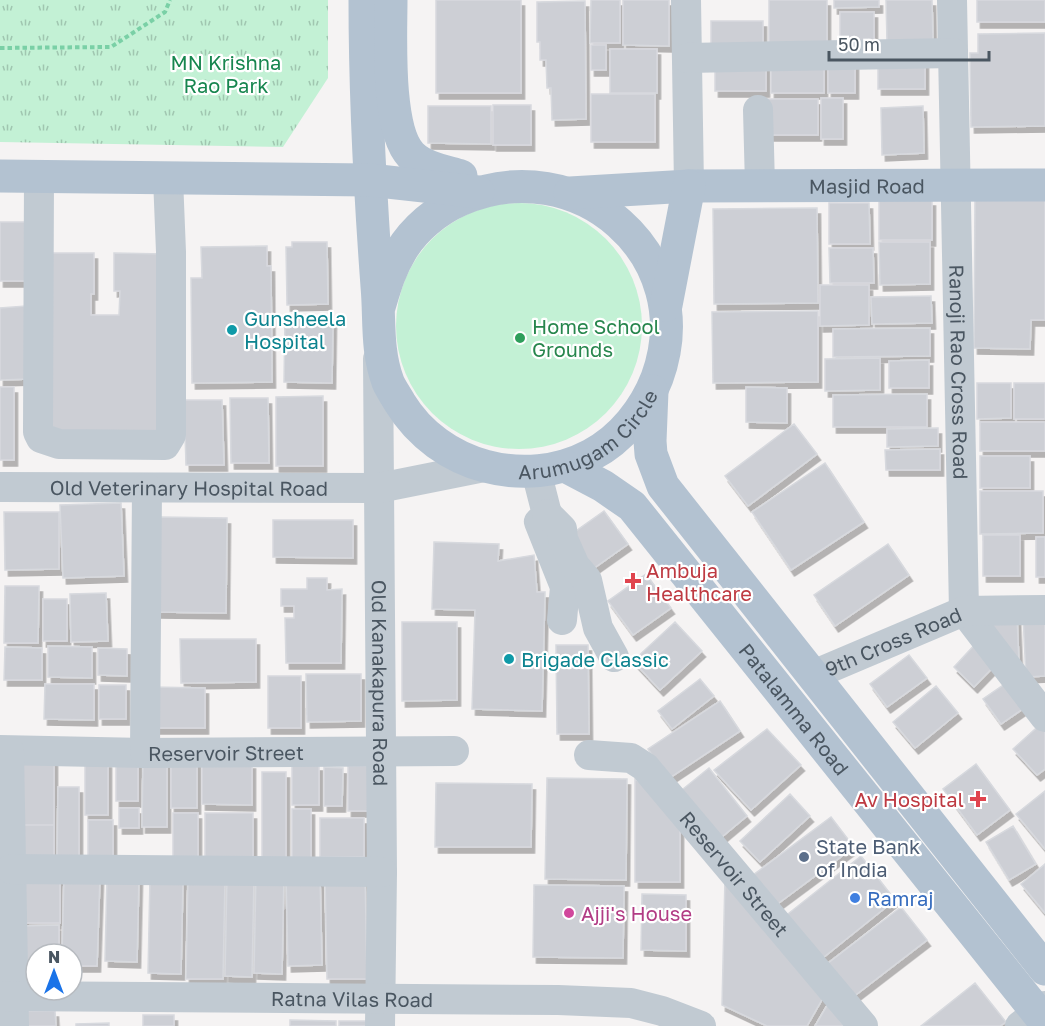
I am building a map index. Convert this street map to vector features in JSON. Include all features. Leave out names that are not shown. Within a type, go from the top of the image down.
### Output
[{"type":"main road","points":[[364,0],[370,180],[379,307]]},
{"type":"main road","points":[[391,0],[393,108],[401,137],[410,154],[427,167],[510,186]]},
{"type":"main road","points":[[0,176],[370,180],[478,192]]},
{"type":"main road","name":"Masjid Road","points":[[569,193],[688,186],[1045,185]]},
{"type":"main road","name":"Arumugam Circle","points":[[510,186],[550,188],[569,193],[598,206],[622,225],[643,250],[657,278],[665,308],[666,336],[662,364],[652,391],[636,416],[616,438],[592,454],[550,469],[510,471],[484,467],[444,449],[411,420],[388,383],[378,341],[379,307],[387,276],[402,248],[423,224],[449,205],[478,192],[510,186]]},
{"type":"main road","points":[[665,308],[688,186]]},
{"type":"main road","name":"Patalamma Road","points":[[652,391],[651,454],[663,486],[1045,969]]},
{"type":"main road","name":"Patalamma Road","points":[[550,469],[603,486],[632,506],[1037,1017]]},
{"type":"street","points":[[686,0],[688,186]]},
{"type":"street","name":"Ranoji Rao Cross Road","points":[[952,0],[964,611]]},
{"type":"street","points":[[687,58],[953,53]]},
{"type":"street","points":[[758,110],[760,186]]},
{"type":"street","points":[[39,177],[38,432],[41,438],[52,442],[86,445],[165,445],[171,435],[171,252],[168,178]]},
{"type":"street","name":"Old Kanakapura Road","points":[[378,341],[382,872],[380,1013]]},
{"type":"street","name":"Old Veterinary Hospital Road","points":[[0,487],[380,488],[484,467]]},
{"type":"street","points":[[550,469],[547,514],[539,522],[565,587],[562,620]]},
{"type":"street","points":[[145,753],[147,488]]},
{"type":"street","points":[[547,514],[562,529],[563,539],[575,566],[587,580],[598,628],[614,657]]},
{"type":"street","name":"9th Cross Road","points":[[813,675],[964,611],[1045,610]]},
{"type":"street","points":[[964,611],[1045,717]]},
{"type":"street","points":[[4,750],[11,869],[7,996],[14,1026]]},
{"type":"street","name":"Reservoir Street","points":[[4,750],[145,753],[454,751]]},
{"type":"street","name":"Reservoir Street","points":[[589,755],[631,758],[645,767],[863,1026]]},
{"type":"street","points":[[11,869],[382,872]]},
{"type":"street","name":"Ratna Vilas Road","points":[[7,996],[380,1013],[558,1013],[631,1003],[662,1011],[701,1026]]},
{"type":"path","points":[[0,48],[111,47],[165,12],[170,0]]},
{"type":"green space","name":"MN Krishna Rao Park","points":[[0,0],[328,0],[328,78],[283,147],[0,142]]},
{"type":"green space","name":"Home School Grounds","points":[[519,203],[543,206],[566,213],[587,224],[606,239],[621,258],[632,279],[639,302],[642,326],[639,350],[632,373],[621,394],[606,413],[587,428],[566,439],[543,446],[519,449],[495,446],[472,439],[451,428],[432,413],[417,394],[406,373],[399,350],[396,326],[399,302],[406,279],[417,258],[432,239],[451,224],[472,213],[495,206]]},
{"type":"building","points":[[436,0],[521,0],[521,93],[436,93]]},
{"type":"building","points":[[591,0],[620,0],[620,43],[590,43]]},
{"type":"building","points":[[623,0],[669,0],[669,46],[623,45]]},
{"type":"building","points":[[769,0],[827,0],[827,45],[769,45]]},
{"type":"building","points":[[834,0],[879,0],[879,7],[834,8]]},
{"type":"building","points":[[886,0],[932,0],[933,42],[887,43]]},
{"type":"building","points":[[977,0],[1045,0],[1045,22],[977,22]]},
{"type":"building","points":[[585,1],[586,119],[552,120],[551,88],[547,88],[546,60],[540,60],[540,42],[537,42],[537,2]]},
{"type":"building","points":[[840,12],[874,12],[874,42],[840,42]]},
{"type":"building","points":[[711,21],[763,21],[763,49],[711,49]]},
{"type":"building","points":[[1045,33],[1045,126],[971,127],[970,53],[978,53],[978,34]]},
{"type":"building","points":[[591,45],[606,45],[606,70],[591,70]]},
{"type":"building","points":[[610,49],[657,49],[657,93],[610,93]]},
{"type":"building","points":[[771,59],[824,59],[824,93],[771,93]]},
{"type":"building","points":[[828,59],[855,59],[855,93],[828,93]]},
{"type":"building","points":[[878,59],[925,59],[925,89],[878,89]]},
{"type":"building","points":[[715,63],[766,63],[766,91],[715,91]]},
{"type":"building","points":[[591,94],[655,94],[655,142],[591,142]]},
{"type":"building","points":[[821,98],[843,98],[843,139],[821,139]]},
{"type":"building","points":[[764,99],[818,99],[818,135],[764,135]]},
{"type":"building","points":[[493,105],[531,105],[531,145],[493,145]]},
{"type":"building","points":[[428,106],[491,106],[491,144],[428,143]]},
{"type":"building","points":[[923,106],[924,153],[882,155],[881,108]]},
{"type":"building","points":[[975,196],[1045,197],[1045,320],[1031,320],[1030,349],[974,348]]},
{"type":"building","points":[[879,200],[932,200],[932,240],[879,240]]},
{"type":"building","points":[[829,203],[869,203],[870,244],[829,244]]},
{"type":"building","points":[[817,208],[818,303],[714,304],[713,209]]},
{"type":"building","points":[[0,222],[25,222],[25,281],[0,281]]},
{"type":"building","points":[[292,242],[327,242],[328,304],[287,305],[286,247],[292,247]]},
{"type":"building","points":[[879,242],[930,242],[930,284],[880,285]]},
{"type":"building","name":"Gunsheela Hospital","points":[[267,246],[267,266],[271,266],[272,382],[192,383],[191,278],[202,278],[201,247]]},
{"type":"building","points":[[829,248],[873,248],[874,283],[830,283]]},
{"type":"building","points":[[49,253],[94,253],[94,294],[91,294],[91,315],[119,315],[120,291],[114,291],[114,253],[165,254],[164,432],[48,432]]},
{"type":"building","points":[[820,285],[869,285],[869,325],[820,326]]},
{"type":"building","points":[[931,296],[932,323],[872,324],[871,297]]},
{"type":"building","points":[[26,306],[30,379],[0,380],[0,308]]},
{"type":"building","points":[[818,311],[818,382],[713,383],[712,312]]},
{"type":"building","points":[[285,318],[333,318],[332,383],[284,382]]},
{"type":"building","points":[[930,328],[930,356],[833,357],[833,329]]},
{"type":"building","points":[[880,358],[880,390],[825,391],[825,359]]},
{"type":"building","points":[[929,360],[929,388],[889,388],[889,361]]},
{"type":"building","points":[[977,383],[1011,383],[1011,418],[977,419]]},
{"type":"building","points":[[1014,383],[1045,383],[1045,419],[1014,419]]},
{"type":"building","points":[[0,387],[14,387],[14,460],[0,460]]},
{"type":"building","points":[[746,387],[787,388],[787,423],[746,422]]},
{"type":"building","points":[[927,394],[927,427],[833,427],[833,395]]},
{"type":"building","points":[[323,396],[323,466],[276,466],[276,397]]},
{"type":"building","points":[[230,398],[268,398],[269,463],[231,463]]},
{"type":"building","points":[[184,400],[222,400],[224,465],[186,465]]},
{"type":"building","points":[[980,422],[1045,422],[1045,451],[980,451]]},
{"type":"building","points":[[794,424],[817,454],[748,506],[725,476]]},
{"type":"building","points":[[938,428],[938,446],[887,447],[887,429]]},
{"type":"building","points":[[940,449],[940,470],[886,470],[885,450]]},
{"type":"building","points":[[980,456],[1030,456],[1030,488],[980,488]]},
{"type":"building","points":[[825,463],[864,522],[791,570],[752,512]]},
{"type":"building","points":[[980,491],[1043,491],[1043,533],[980,534]]},
{"type":"building","points":[[121,503],[124,576],[63,578],[60,505]]},
{"type":"building","points":[[604,511],[628,544],[590,571],[566,538]]},
{"type":"building","points":[[4,512],[59,512],[59,569],[5,570]]},
{"type":"building","points":[[159,517],[227,518],[226,613],[157,612]]},
{"type":"building","points":[[273,520],[353,520],[353,558],[273,557]]},
{"type":"building","points":[[983,535],[1020,535],[1020,576],[983,576]]},
{"type":"building","points":[[1036,537],[1045,537],[1045,577],[1036,577]]},
{"type":"building","name":"Brigade Classic","points":[[434,542],[499,544],[498,561],[534,555],[537,592],[545,592],[542,711],[472,709],[475,610],[432,609]]},
{"type":"building","points":[[888,544],[909,575],[835,626],[814,595]]},
{"type":"building","points":[[646,574],[671,608],[633,635],[608,601]]},
{"type":"building","points":[[307,578],[327,578],[327,590],[342,589],[341,663],[286,663],[285,618],[294,618],[294,606],[281,606],[281,589],[307,589]]},
{"type":"building","points":[[5,586],[39,586],[38,643],[4,643]]},
{"type":"building","points":[[106,593],[108,641],[71,642],[70,594]]},
{"type":"building","points":[[43,599],[67,599],[67,641],[43,641]]},
{"type":"building","points":[[1045,615],[1045,676],[1026,677],[1023,616]]},
{"type":"building","points":[[1017,616],[1019,663],[983,618]]},
{"type":"building","points":[[402,622],[457,622],[457,700],[402,701]]},
{"type":"building","points":[[675,622],[702,651],[660,690],[633,661]]},
{"type":"building","points":[[180,639],[256,639],[256,682],[181,683]]},
{"type":"building","points":[[978,641],[999,661],[974,687],[954,667]]},
{"type":"building","points":[[556,645],[588,645],[589,734],[557,734]]},
{"type":"building","points":[[48,646],[92,647],[92,678],[48,677]]},
{"type":"building","points":[[5,647],[42,648],[42,680],[4,680]]},
{"type":"building","points":[[98,648],[127,649],[127,676],[98,675]]},
{"type":"building","points":[[909,655],[927,678],[887,707],[870,684]]},
{"type":"building","points":[[306,674],[361,674],[361,721],[307,722]]},
{"type":"building","points":[[268,676],[301,676],[301,728],[268,728]]},
{"type":"building","points":[[700,679],[714,696],[672,729],[658,711]]},
{"type":"building","points":[[1012,679],[1030,704],[1001,724],[983,699]]},
{"type":"building","points":[[45,684],[94,684],[94,720],[44,719]]},
{"type":"building","points":[[99,685],[126,685],[126,719],[99,719]]},
{"type":"building","points":[[936,686],[958,713],[915,748],[893,722]]},
{"type":"building","points":[[151,687],[205,688],[205,728],[150,728]]},
{"type":"building","points":[[720,701],[740,731],[668,779],[648,749]]},
{"type":"building","points":[[1043,722],[1045,723],[1045,769],[1037,775],[1013,749]]},
{"type":"building","points":[[767,729],[801,765],[751,810],[714,770]]},
{"type":"building","points":[[21,759],[54,759],[54,825],[20,825]]},
{"type":"building","points":[[171,761],[197,761],[197,808],[171,808]]},
{"type":"building","points":[[85,762],[108,762],[108,815],[85,815]]},
{"type":"building","points":[[116,762],[138,762],[138,801],[116,801]]},
{"type":"building","points":[[143,762],[167,762],[167,827],[142,827]]},
{"type":"building","points":[[202,763],[252,763],[252,805],[202,804]]},
{"type":"building","points":[[976,764],[1010,810],[977,835],[943,789]]},
{"type":"building","points":[[292,765],[319,765],[319,805],[292,805]]},
{"type":"building","points":[[348,766],[371,766],[370,811],[348,811]]},
{"type":"building","points":[[324,767],[343,768],[342,806],[324,806]]},
{"type":"building","points":[[709,768],[747,816],[717,841],[678,793]]},
{"type":"building","points":[[262,772],[286,772],[286,862],[262,862]]},
{"type":"building","points":[[547,778],[627,779],[626,880],[545,879]]},
{"type":"building","points":[[635,779],[680,810],[680,882],[635,882]]},
{"type":"building","points":[[436,783],[532,784],[531,847],[435,847]]},
{"type":"building","points":[[58,787],[79,787],[79,861],[57,861]]},
{"type":"building","points":[[1045,791],[1045,849],[1016,814]]},
{"type":"building","points":[[790,794],[810,816],[760,862],[740,841]]},
{"type":"building","points":[[119,808],[139,808],[139,828],[119,828]]},
{"type":"building","points":[[292,809],[311,809],[311,859],[292,859]]},
{"type":"building","points":[[173,813],[198,813],[198,859],[173,859]]},
{"type":"building","points":[[205,813],[253,813],[253,858],[205,857]]},
{"type":"building","points":[[831,817],[854,847],[772,908],[749,878]]},
{"type":"building","points":[[320,818],[364,818],[364,857],[320,857]]},
{"type":"building","points":[[88,820],[113,820],[113,862],[88,862]]},
{"type":"building","points":[[20,825],[54,825],[54,861],[20,861]]},
{"type":"building","points":[[1013,826],[1036,864],[1009,880],[986,842]]},
{"type":"building","points":[[861,856],[895,900],[819,961],[784,917]]},
{"type":"building","points":[[1045,864],[1045,913],[1021,884]]},
{"type":"building","points":[[17,873],[60,873],[60,923],[17,923]]},
{"type":"building","points":[[256,873],[284,873],[282,974],[254,973]]},
{"type":"building","points":[[365,873],[367,979],[327,979],[325,874]]},
{"type":"building","points":[[107,875],[139,876],[137,962],[105,961]]},
{"type":"building","points":[[320,875],[322,965],[288,966],[286,876]]},
{"type":"building","points":[[64,876],[100,877],[97,966],[84,966],[84,942],[62,942]]},
{"type":"building","points":[[227,876],[254,876],[252,977],[225,976]]},
{"type":"building","points":[[150,877],[183,878],[181,974],[148,973]]},
{"type":"building","points":[[188,877],[225,878],[223,979],[186,979]]},
{"type":"building","points":[[725,877],[828,989],[807,1026],[767,1026],[722,1005]]},
{"type":"building","points":[[534,885],[624,886],[623,958],[533,957]]},
{"type":"building","points":[[642,894],[686,895],[686,951],[641,950]]},
{"type":"building","points":[[901,907],[927,940],[853,997],[827,964]]},
{"type":"building","points":[[59,925],[59,942],[24,942],[24,978],[19,978],[18,926]]},
{"type":"building","points":[[975,983],[1006,1022],[1000,1026],[921,1026]]},
{"type":"building","points":[[828,1004],[844,1026],[815,1026]]},
{"type":"building","points":[[24,1011],[55,1011],[56,1026],[24,1026]]},
{"type":"building","points":[[143,1015],[174,1015],[174,1026],[143,1026]]},
{"type":"building","points":[[290,1020],[336,1021],[336,1026],[290,1026]]},
{"type":"building","points":[[339,1021],[367,1021],[367,1026],[339,1026]]},
{"type":"building","points":[[109,1023],[109,1026],[76,1026],[76,1024]]},
{"type":"place","name":"Gunsheela Hospital","points":[[232,330]]},
{"type":"place","name":"Home School Grounds","points":[[520,338]]},
{"type":"place","name":"Ambuja Healthcare","points":[[633,581]]},
{"type":"place","name":"Brigade Classic","points":[[509,659]]},
{"type":"place","name":"Av Hospital","points":[[978,799]]},
{"type":"place","name":"State Bank of India","points":[[804,857]]},
{"type":"place","name":"Ramraj","points":[[855,898]]},
{"type":"place","name":"Ajji's House","points":[[569,913]]}]
